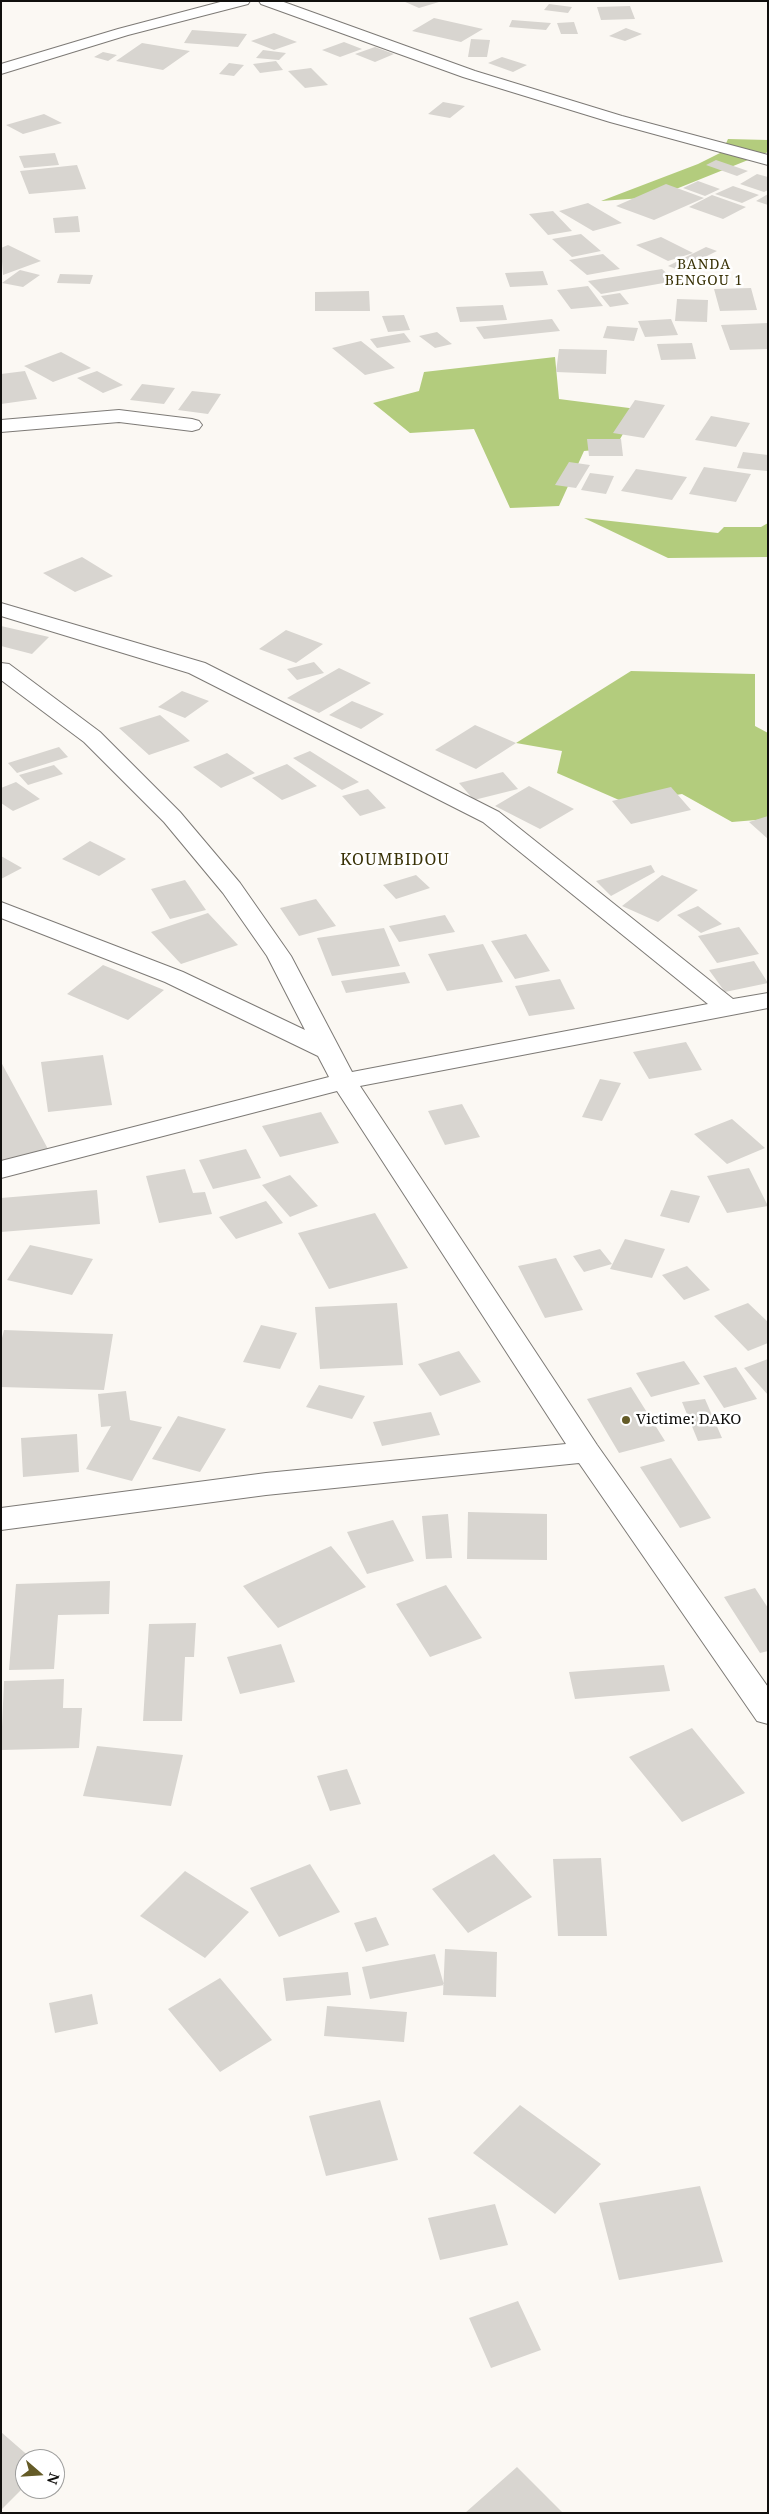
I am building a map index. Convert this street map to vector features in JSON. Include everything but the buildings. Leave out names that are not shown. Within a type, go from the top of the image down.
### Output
[{"type":"street","points":[[1,69],[122,32],[243,1]]},
{"type":"street","points":[[266,1],[469,74],[616,119],[768,160]]},
{"type":"street","points":[[1,426],[118,416],[192,425]]},
{"type":"street","points":[[1,609],[197,668],[491,817],[727,1007]]},
{"type":"street","points":[[1,669],[92,737],[172,817],[232,888],[279,956],[326,1050],[344,1081],[587,1452],[768,1712]]},
{"type":"street","points":[[1,909],[174,977],[326,1050]]},
{"type":"street","points":[[1,1170],[344,1081],[768,1000]]},
{"type":"street","points":[[1,1519],[266,1484],[587,1452]]},
{"type":"green space","points":[[728,139],[768,140],[768,152],[656,197],[601,201],[698,164],[722,152]]},
{"type":"green space","points":[[555,357],[559,399],[637,409],[615,448],[584,451],[559,506],[510,508],[474,429],[410,433],[373,403],[419,391],[424,372]]},
{"type":"green space","points":[[584,518],[718,533],[724,527],[761,527],[768,523],[768,557],[668,558]]},
{"type":"green space","points":[[631,671],[755,674],[755,726],[768,733],[768,819],[732,822],[682,794],[626,803],[557,773],[562,751],[516,743]]},
{"type":"place","name":"Victime: DAKO","points":[[626,1420]]},
{"type":"district","name":"BANDA BENGOU 1","points":[[704,274]]},
{"type":"district","name":"KOUMBIDOU","points":[[395,860]]}]
